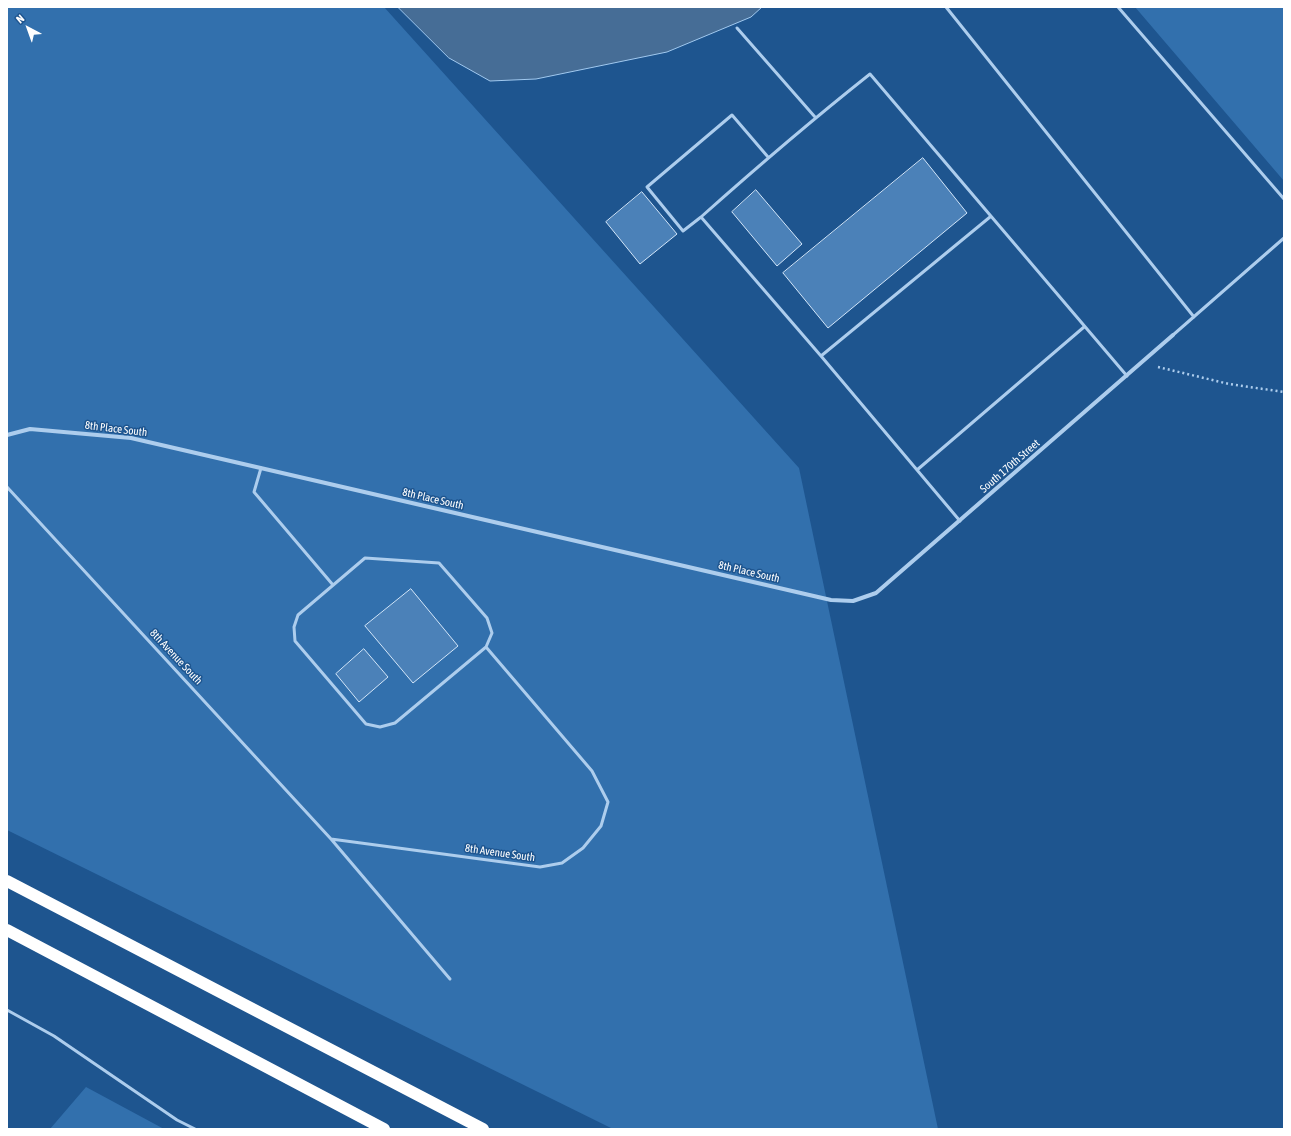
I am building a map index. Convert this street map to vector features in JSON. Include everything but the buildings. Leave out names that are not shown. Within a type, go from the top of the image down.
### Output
[{"type":"highway","points":[[7,881],[483,1129]]},
{"type":"highway","points":[[7,930],[384,1129]]},
{"type":"street","name":"South 170th Street","points":[[854,601],[876,593],[1174,336]]},
{"type":"street","name":"8th Place South","points":[[7,434],[30,429],[131,438],[831,600],[854,601]]},
{"type":"lane","points":[[946,7],[1194,317]]},
{"type":"lane","points":[[1118,7],[1284,199]]},
{"type":"lane","points":[[737,28],[815,118]]},
{"type":"lane","points":[[768,157],[732,115],[647,187],[683,230],[701,217],[768,157],[870,74],[1126,376]]},
{"type":"lane","points":[[701,217],[822,356],[960,521]]},
{"type":"lane","points":[[822,356],[990,217]]},
{"type":"lane","points":[[1174,336],[1284,238]]},
{"type":"lane","points":[[917,470],[1084,327]]},
{"type":"lane","points":[[261,468],[254,492],[333,585]]},
{"type":"lane","name":"8th Avenue South","points":[[7,487],[331,839],[450,979]]},
{"type":"lane","points":[[365,558],[439,563],[486,618],[492,633],[486,647],[395,723],[380,727],[366,724],[295,641],[294,627],[298,615],[365,558]]},
{"type":"lane","name":"8th Avenue South","points":[[331,839],[540,867],[562,863],[583,848],[601,826],[608,802],[592,771],[486,647]]},
{"type":"lane","points":[[7,1010],[54,1036],[177,1120],[195,1129]]},
{"type":"path","points":[[1142,363],[1228,384],[1284,392]]},
{"type":"shaded area","points":[[7,7],[384,7],[799,468],[938,1129],[613,1129],[7,830]]},
{"type":"shaded area","points":[[398,7],[762,7],[751,17],[667,52],[536,79],[490,81],[449,58]]},
{"type":"shaded area","points":[[1135,7],[1284,7],[1284,181]]},
{"type":"shaded area","points":[[86,1087],[164,1129],[50,1129]]}]
